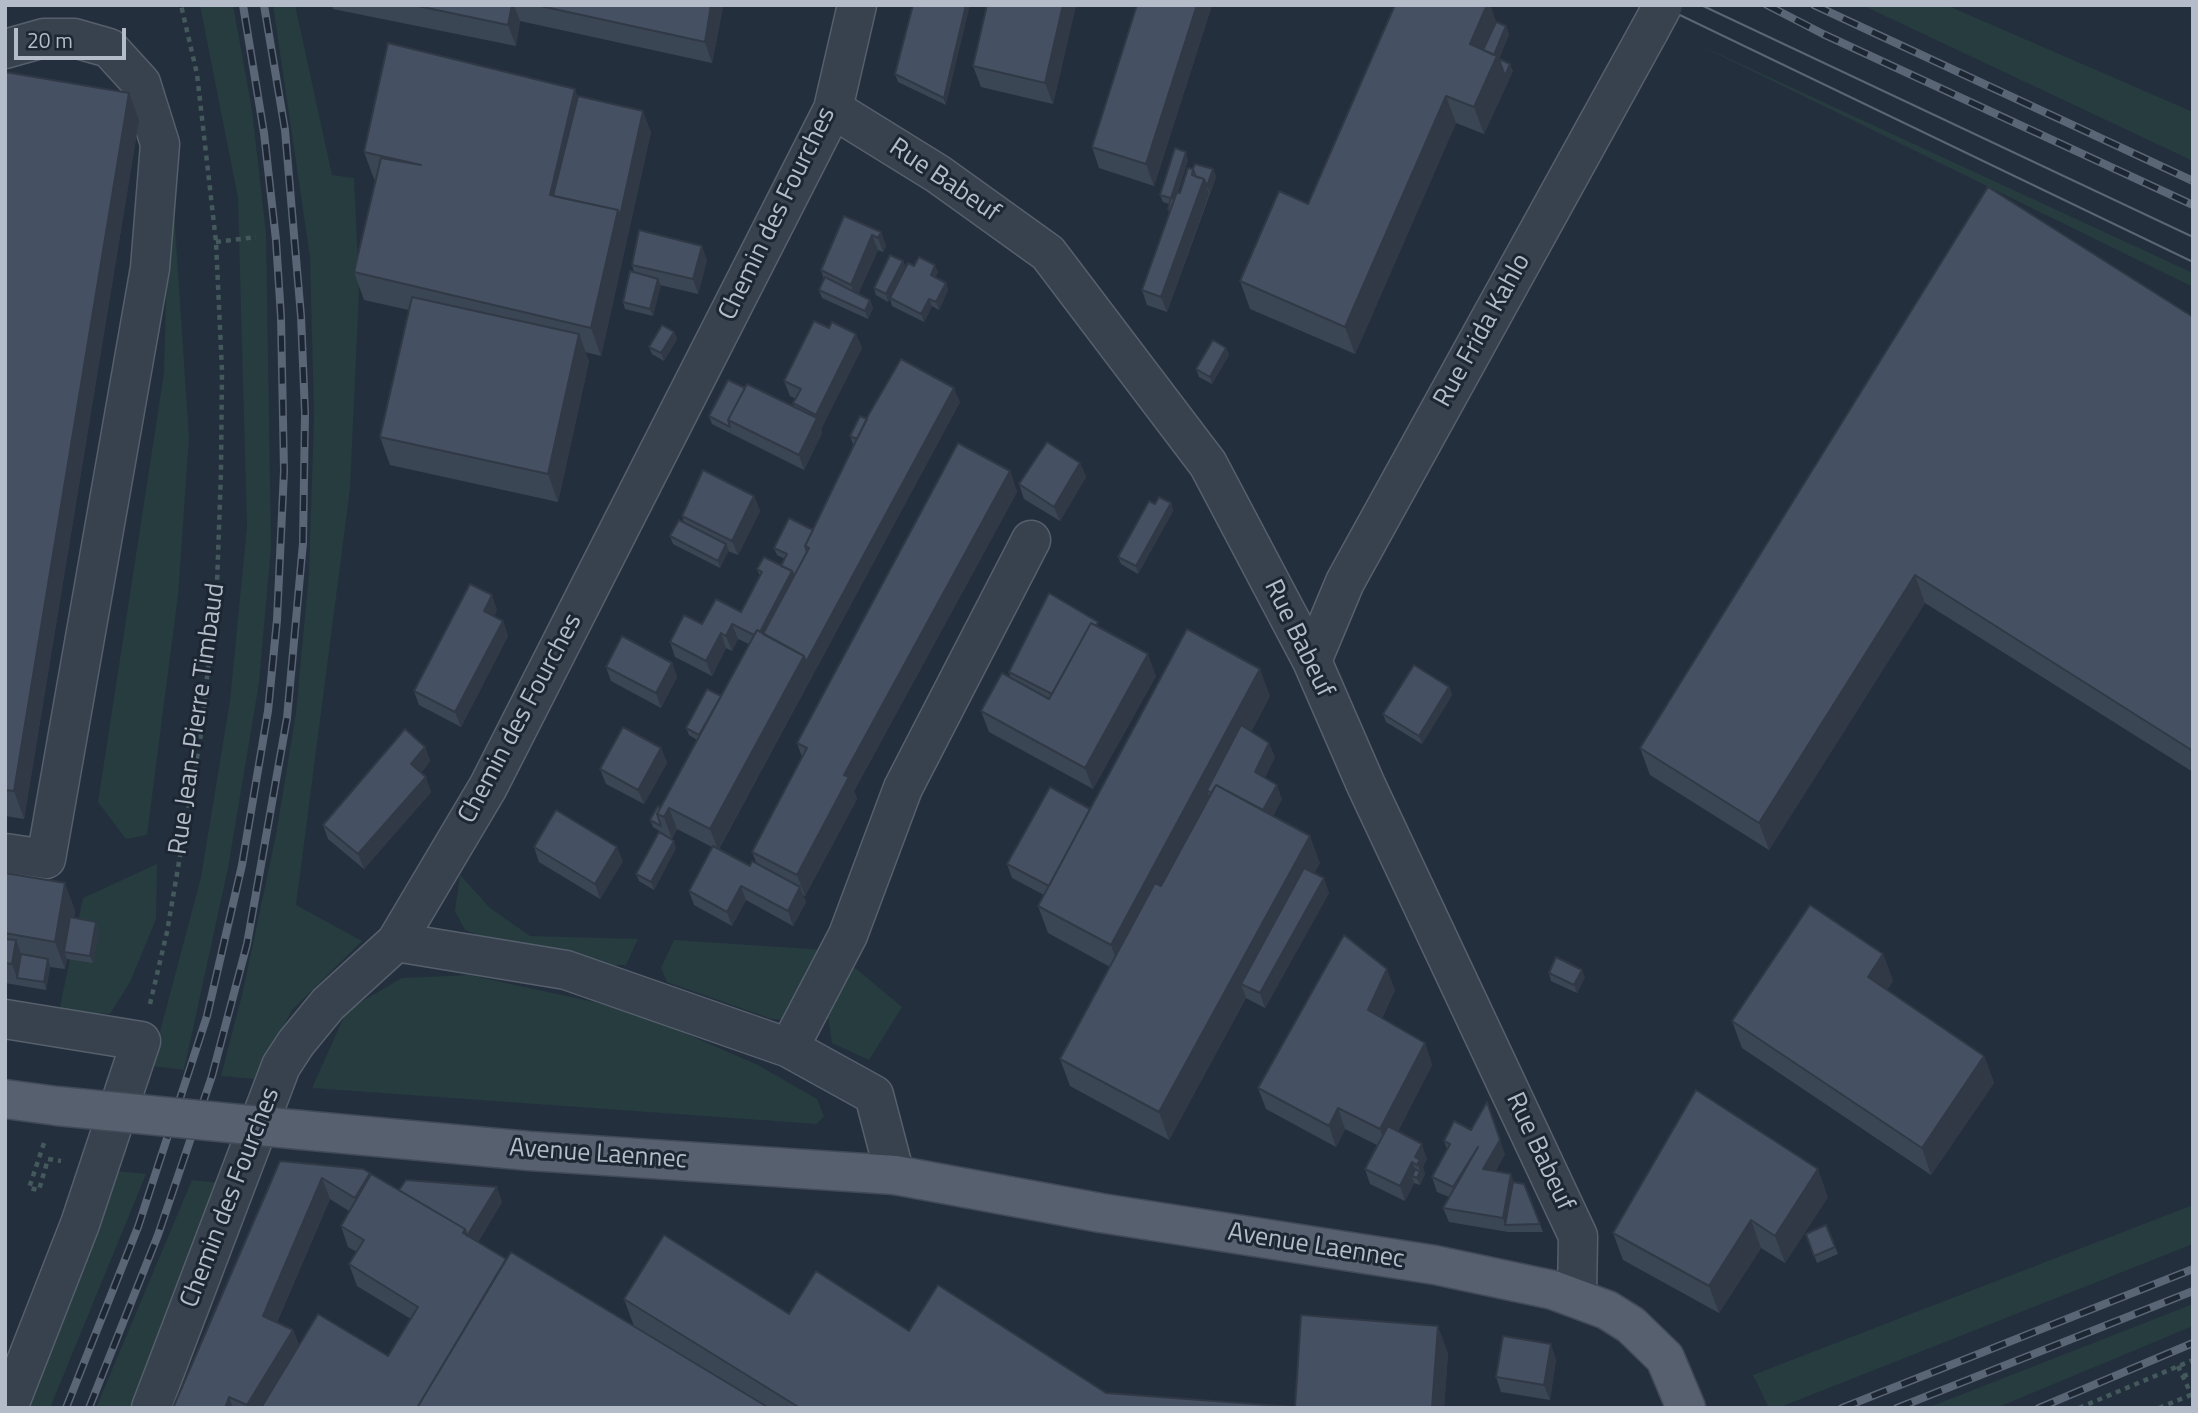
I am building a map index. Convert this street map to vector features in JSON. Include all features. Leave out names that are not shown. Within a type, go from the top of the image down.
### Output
[{"type":"main road","name":"Avenue Laennec","points":[[5,1098],[301,1130],[530,1151],[895,1175],[1101,1213],[1435,1265],[1577,1296],[1631,1325],[1665,1358],[1681,1396]]},
{"type":"street","name":"Chemin des Fourches","points":[[151,1408],[281,1066],[296,1042],[327,1004],[396,942],[488,788],[833,109],[857,5]]},
{"type":"street","name":"Rue Frida Kahlo","points":[[1312,661],[1345,582],[1656,18]]},
{"type":"street","points":[[5,49],[44,38],[74,38],[109,48],[141,83],[160,144],[149,268],[46,859],[5,853]]},
{"type":"street","name":"Rue Babeuf","points":[[833,109],[937,174],[1048,253],[1136,365],[1208,464],[1312,661],[1366,785],[1578,1236],[1577,1296]]},
{"type":"street","points":[[789,1048],[848,935],[903,788],[1031,540]]},
{"type":"street","points":[[396,942],[566,970],[789,1048],[874,1095],[895,1175]]},
{"type":"street","points":[[5,1019],[141,1041],[80,1224],[8,1408]]},
{"type":"path","name":"Rue Jean-Pierre Timbaud","points":[[141,1041],[167,932],[201,734],[217,584],[222,371],[216,242],[197,74],[181,5]]},
{"type":"path","points":[[216,242],[256,237]]},
{"type":"path","points":[[43,1144],[29,1188],[38,1190],[48,1159]]},
{"type":"path","points":[[2078,1408],[2193,1360]]},
{"type":"path","points":[[2159,1408],[2192,1394],[2190,1384],[2178,1366]]},
{"type":"path","points":[[2183,1377],[2193,1373]]},
{"type":"green space","points":[[200,5],[233,5],[252,110],[266,233],[271,546],[259,683],[228,868],[184,1070],[151,1066],[201,877],[230,701],[247,527],[238,198]]},
{"type":"green space","points":[[273,5],[295,5],[332,175],[354,178],[359,289],[350,489],[296,905],[362,941],[292,1010],[256,1079],[221,1076],[243,991],[276,835],[296,713],[309,573],[314,417],[310,257]]},
{"type":"green space","points":[[1862,5],[1946,5],[2193,112],[2193,161]]},
{"type":"green space","points":[[1693,42],[2193,273],[2193,287]]},
{"type":"green space","points":[[170,151],[189,438],[178,595],[147,835],[126,839],[98,802],[164,373]]},
{"type":"green space","points":[[157,864],[156,919],[130,982],[110,1014],[59,1011],[83,898]]},
{"type":"green space","points":[[460,875],[490,908],[530,936],[638,939],[626,965],[604,965],[492,941],[465,930],[455,911]]},
{"type":"green space","points":[[674,940],[825,950],[792,1020],[772,1019],[667,982],[661,968]]},
{"type":"green space","points":[[854,967],[902,1007],[869,1060],[832,1043],[828,1015]]},
{"type":"green space","points":[[469,975],[631,1010],[758,1065],[817,1099],[824,1116],[817,1124],[312,1088],[347,1010],[402,978]]},
{"type":"green space","points":[[116,1171],[146,1174],[50,1408],[21,1408]]},
{"type":"green space","points":[[192,1180],[237,1185],[146,1407],[96,1408]]},
{"type":"green space","points":[[2193,1205],[2193,1244],[1778,1408],[1769,1408],[1753,1375]]},
{"type":"green space","points":[[2193,1304],[2193,1326],[1996,1408],[1927,1408]]},
{"type":"building","points":[[413,5],[512,5],[508,25]]},
{"type":"building","points":[[536,5],[711,5],[705,42]]},
{"type":"building","points":[[913,5],[966,5],[944,98],[895,74]]},
{"type":"building","points":[[987,5],[1063,5],[1045,83],[973,66]]},
{"type":"building","points":[[1137,5],[1197,5],[1146,164],[1092,147]]},
{"type":"building","points":[[1395,5],[1487,5],[1470,44],[1497,56],[1474,107],[1446,96],[1345,327],[1240,281],[1279,191],[1308,204]]},
{"type":"building","points":[[1496,22],[1506,26],[1494,55],[1483,50]]},
{"type":"building","points":[[388,43],[575,89],[550,195],[618,210],[591,328],[354,272],[381,158],[421,165],[364,152]]},
{"type":"building","points":[[1499,59],[1510,64],[1505,76]]},
{"type":"building","points":[[5,72],[129,93],[14,791],[5,790]]},
{"type":"building","points":[[578,96],[643,111],[620,216],[618,210],[553,196]]},
{"type":"building","points":[[1175,148],[1186,152],[1171,198],[1160,195]]},
{"type":"building","points":[[1195,164],[1213,169],[1207,186],[1204,179],[1196,177],[1193,169]]},
{"type":"building","points":[[1188,168],[1193,169],[1192,175],[1204,179],[1161,297],[1142,290]]},
{"type":"building","points":[[1988,187],[2193,317],[2193,751],[1915,575],[1759,823],[1640,748]]},
{"type":"building","points":[[1171,198],[1174,199],[1170,210],[1168,209]]},
{"type":"building","points":[[844,216],[881,232],[878,238],[872,235],[851,285],[821,270]]},
{"type":"building","points":[[639,230],[702,246],[693,279],[632,265]]},
{"type":"building","points":[[890,255],[903,261],[886,294],[874,288]]},
{"type":"building","points":[[919,257],[935,265],[931,275],[946,283],[936,302],[929,299],[921,314],[890,298],[908,263],[914,266]]},
{"type":"building","points":[[630,271],[658,279],[650,309],[623,302]]},
{"type":"building","points":[[825,277],[870,300],[865,311],[819,290]]},
{"type":"building","points":[[412,297],[579,334],[548,474],[380,437]]},
{"type":"building","points":[[814,321],[829,328],[832,322],[856,334],[816,415],[793,403],[801,389],[784,381]]},
{"type":"building","points":[[662,325],[674,332],[661,353],[649,347]]},
{"type":"building","points":[[1213,340],[1226,348],[1210,377],[1196,369]]},
{"type":"building","points":[[901,359],[954,388],[806,662],[804,656],[763,634],[809,548],[805,546],[869,414]]},
{"type":"building","points":[[728,380],[745,388],[728,420],[730,427],[709,416]]},
{"type":"building","points":[[747,384],[817,418],[799,455],[728,420]]},
{"type":"building","points":[[860,416],[867,419],[857,439],[850,436]]},
{"type":"building","points":[[1047,442],[1080,463],[1054,507],[1019,484]]},
{"type":"building","points":[[958,443],[1010,471],[844,775],[849,777],[797,875],[752,852],[807,748],[797,743]]},
{"type":"building","points":[[703,470],[754,496],[732,541],[682,516]]},
{"type":"building","points":[[1159,497],[1171,503],[1136,566],[1118,557],[1149,501],[1155,504]]},
{"type":"building","points":[[789,518],[813,530],[805,546],[807,552],[794,576],[792,571],[781,566],[787,554],[774,548]]},
{"type":"building","points":[[679,520],[726,544],[718,561],[670,536]]},
{"type":"building","points":[[764,557],[792,571],[760,632],[757,630],[754,635],[732,624],[726,636],[721,633],[706,661],[670,642],[684,615],[702,624],[716,599],[741,612],[762,572],[757,569]]},
{"type":"building","points":[[470,584],[492,595],[484,611],[503,621],[455,712],[414,691]]},
{"type":"building","points":[[1049,593],[1098,622],[1096,626],[1091,623],[1052,694],[1009,672]]},
{"type":"building","points":[[1091,623],[1148,654],[1085,768],[981,711],[1002,673],[1049,699]]},
{"type":"building","points":[[1187,629],[1260,669],[1111,945],[1038,906]]},
{"type":"building","points":[[757,630],[804,656],[710,829],[669,808],[664,817],[657,814]]},
{"type":"building","points":[[622,636],[672,663],[656,693],[606,667]]},
{"type":"building","points":[[1414,665],[1449,687],[1419,736],[1383,714]]},
{"type":"building","points":[[707,689],[721,696],[699,735],[686,728]]},
{"type":"building","points":[[1241,725],[1269,743],[1255,772],[1277,785],[1263,810],[1216,785],[1211,793],[1207,790]]},
{"type":"building","points":[[623,727],[661,748],[638,790],[600,769]]},
{"type":"building","points":[[405,729],[425,747],[411,764],[426,777],[358,854],[323,825]]},
{"type":"building","points":[[1216,785],[1310,836],[1159,1112],[1060,1059],[1155,883],[1161,886]]},
{"type":"building","points":[[1050,787],[1090,809],[1049,886],[1007,864]]},
{"type":"building","points":[[658,806],[660,808],[657,814],[661,826],[650,820]]},
{"type":"building","points":[[556,810],[617,847],[595,884],[534,847]]},
{"type":"building","points":[[659,832],[674,841],[651,882],[636,874]]},
{"type":"building","points":[[713,846],[750,866],[752,861],[800,887],[788,911],[741,886],[727,912],[689,891]]},
{"type":"building","points":[[1304,868],[1324,878],[1260,993],[1241,984]]},
{"type":"building","points":[[5,873],[65,883],[55,942],[5,933]]},
{"type":"building","points":[[1810,905],[1883,954],[1868,977],[1984,1056],[1922,1148],[1732,1021]]},
{"type":"building","points":[[70,917],[96,922],[90,956],[64,952]]},
{"type":"building","points":[[1344,935],[1387,969],[1368,1010],[1425,1043],[1380,1129],[1338,1108],[1329,1126],[1258,1088]]},
{"type":"building","points":[[5,939],[16,940],[12,964],[5,963]]},
{"type":"building","points":[[21,954],[48,959],[44,982],[17,978]]},
{"type":"building","points":[[1556,957],[1582,970],[1574,985],[1549,973]]},
{"type":"building","points":[[1696,1090],[1818,1169],[1775,1236],[1751,1220],[1709,1286],[1613,1233]]},
{"type":"building","points":[[1487,1102],[1500,1140],[1483,1169],[1511,1174],[1503,1218],[1443,1208],[1478,1147],[1453,1187],[1432,1177],[1450,1144],[1444,1141],[1454,1121],[1471,1130]]},
{"type":"building","points":[[1388,1126],[1422,1144],[1415,1157],[1420,1160],[1417,1165],[1412,1162],[1400,1186],[1365,1169]]},
{"type":"building","points":[[280,1161],[363,1169],[370,1173],[355,1198],[322,1178],[263,1316],[293,1330],[247,1405],[229,1397],[225,1408],[173,1408]]},
{"type":"building","points":[[1415,1169],[1420,1172],[1417,1178],[1412,1176]]},
{"type":"building","points":[[371,1174],[465,1229],[463,1233],[506,1259],[417,1408],[261,1408],[318,1314],[388,1356],[418,1307],[349,1264],[364,1240],[341,1226]]},
{"type":"building","points":[[406,1180],[497,1187],[467,1236],[465,1229],[399,1190]]},
{"type":"building","points":[[1513,1182],[1524,1184],[1540,1224],[1505,1225]]},
{"type":"building","points":[[1826,1225],[1835,1247],[1814,1256],[1806,1234]]},
{"type":"building","points":[[664,1235],[789,1314],[816,1271],[909,1331],[938,1285],[1106,1393],[1295,1407],[1301,1315],[1438,1326],[1432,1408],[800,1408],[624,1299]]},
{"type":"building","points":[[511,1252],[769,1408],[417,1408]]},
{"type":"building","points":[[1503,1336],[1551,1344],[1544,1385],[1496,1377]]},
{"type":"tram line","points":[[1659,5],[2193,262]]},
{"type":"tram line","points":[[1701,5],[2193,237]]},
{"type":"railway","points":[[66,1408],[138,1227],[207,1016],[242,865],[268,711],[277,620],[284,471],[281,317],[276,240],[264,133],[243,5]]},
{"type":"railway","points":[[89,1408],[158,1235],[212,1076],[247,944],[287,718],[303,543],[305,413],[301,316],[285,130],[264,5]]},
{"type":"railway","points":[[1767,5],[1823,34],[2193,205]]},
{"type":"railway","points":[[1814,5],[2193,181]]},
{"type":"railway","points":[[1842,1408],[2193,1269]]},
{"type":"railway","points":[[1897,1408],[2193,1291]]},
{"type":"railway","points":[[2039,1408],[2193,1343]]}]
